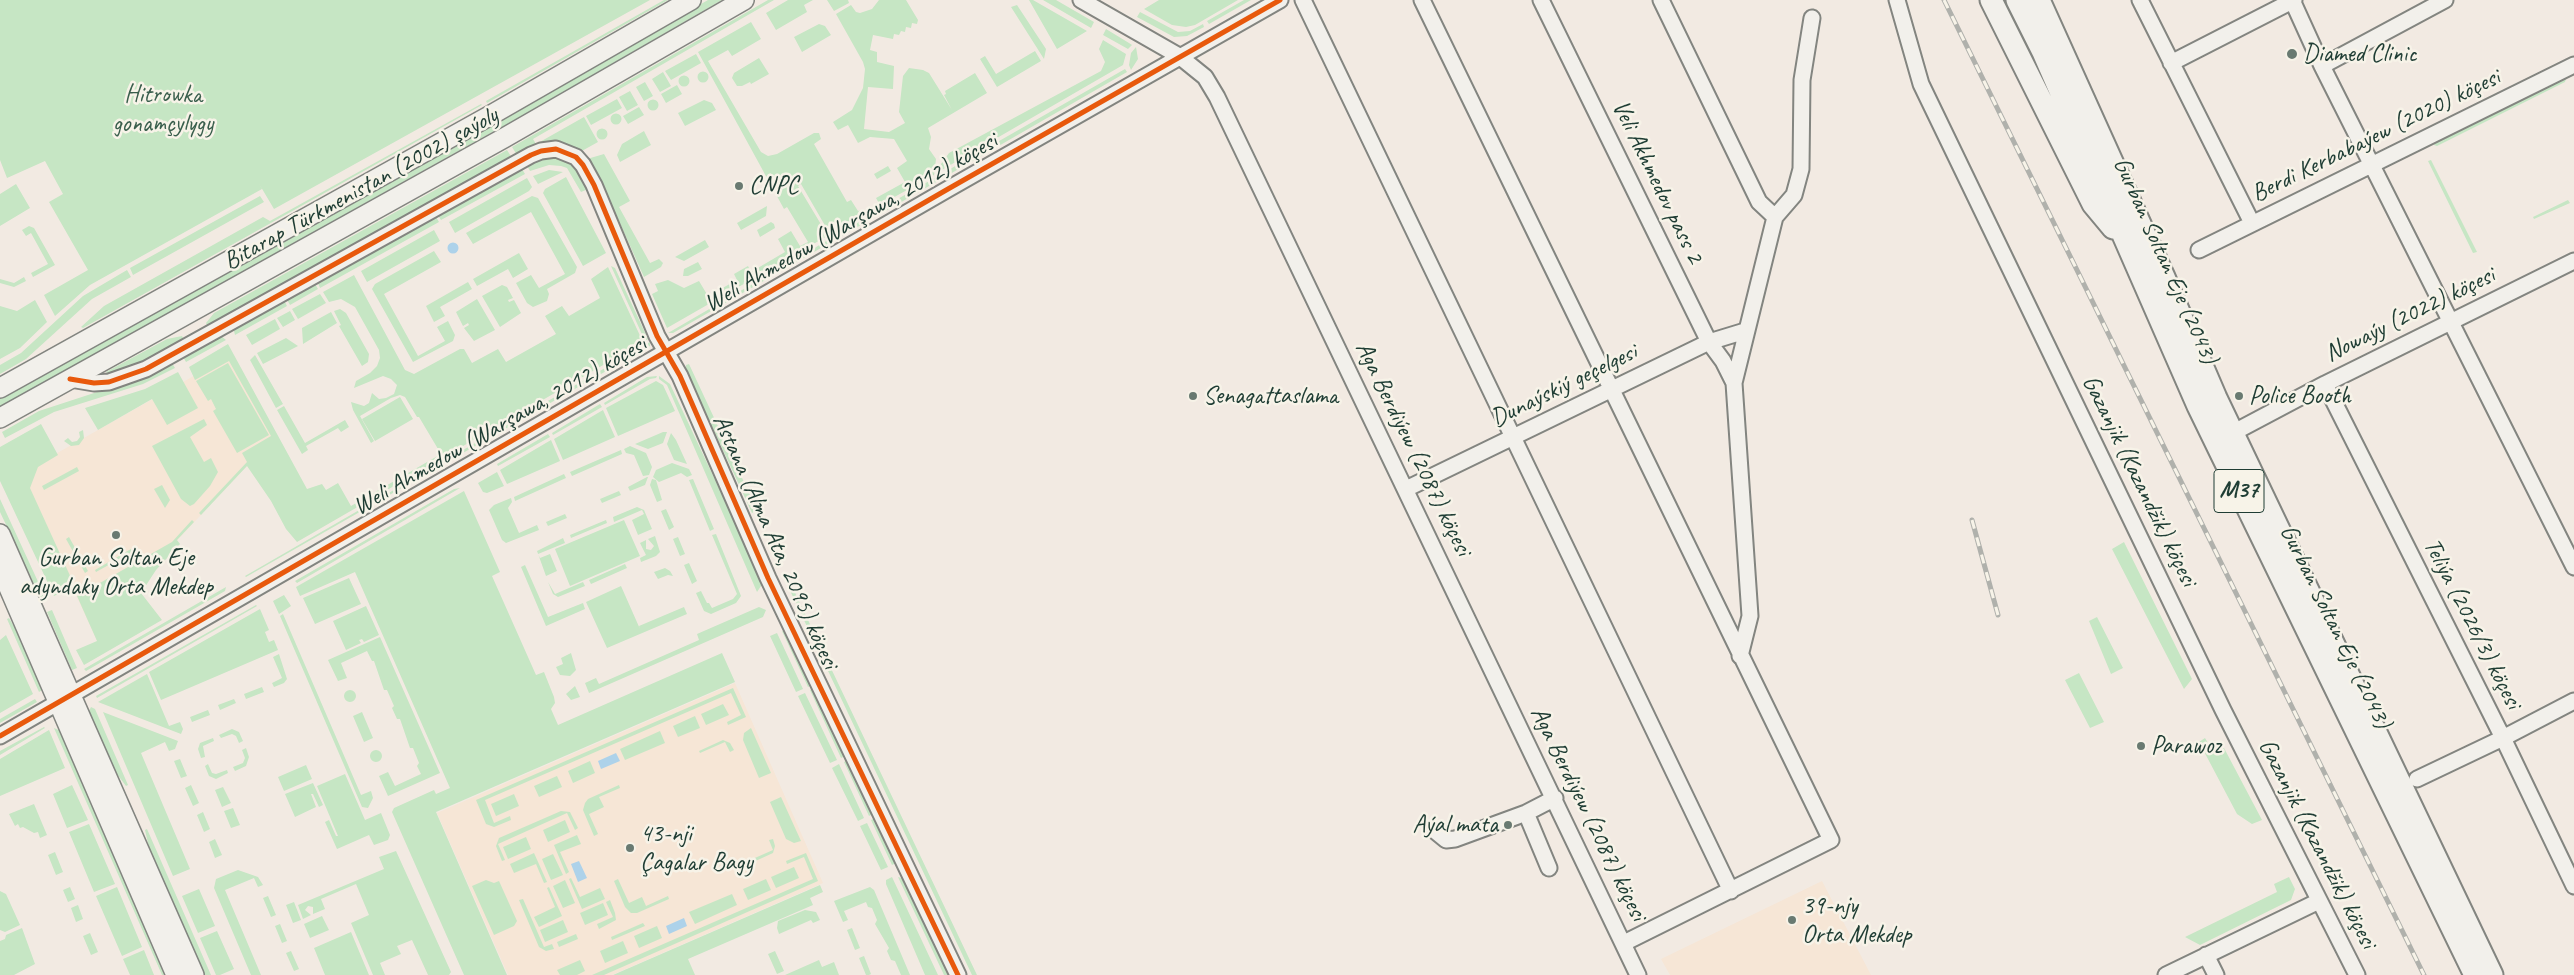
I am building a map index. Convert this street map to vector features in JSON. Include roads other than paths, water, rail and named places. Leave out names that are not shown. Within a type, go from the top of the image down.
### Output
[{"type":"highway","points":[[1990,0],[2093,204],[2129,247]]},
{"type":"highway","name":"Gurban Soltan Eje (2043)","points":[[2017,0],[2043,52],[2129,247],[2492,975]]},
{"type":"highway","name":"Gurban Soltan Eje (2043)","points":[[2039,0],[2224,438],[2474,975]]},
{"type":"main road","name":"Bitarap Türkmenistan (2002) şaýoly","points":[[0,388],[691,0]]},
{"type":"main road","name":"Bitarap Türkmenistan (2002) şaýoly","points":[[0,418],[504,138],[744,0]]},
{"type":"main road","points":[[0,534],[176,975]]},
{"type":"main road","points":[[0,567],[66,698],[194,975]]},
{"type":"street","name":"Aga Berdiýew (2087) köçesi","points":[[1081,0],[1179,56],[1205,77],[1217,97],[1555,798],[1638,975]]},
{"type":"street","name":"Weli Ahmedow (Warşawa, 2012) köçesi","points":[[0,736],[1179,56],[1280,0]]},
{"type":"street","points":[[1303,0],[1731,891]]},
{"type":"street","points":[[1422,0],[1740,656],[1832,840],[1624,943]]},
{"type":"street","name":"Veli Akhmedov pass 2","points":[[1541,0],[1709,342],[1723,361],[1734,383]]},
{"type":"street","points":[[1660,0],[1759,202],[1775,217]]},
{"type":"street","name":"Gazanjik (Kazandžik) köçesi","points":[[1897,0],[1921,84],[2223,710],[2357,975]]},
{"type":"street","points":[[2140,0],[2252,223]]},
{"type":"street","points":[[2171,63],[2293,0],[2322,66],[2452,321],[2574,567]]},
{"type":"street","points":[[2322,66],[2445,0]]},
{"type":"street","points":[[1740,656],[1750,616],[1734,383],[1745,331],[1775,217],[1794,195],[1801,169],[1802,80],[1812,18]]},
{"type":"street","name":"Berdi Kerbabaýew (2020) köçesi","points":[[2199,250],[2574,65]]},
{"type":"street","name":"Astana (Alma Ata, 2095) köçesi","points":[[70,380],[94,383],[109,382],[146,369],[541,151],[556,149],[576,157],[587,172],[640,296],[666,352],[680,376],[768,578],[958,975]]},
{"type":"street","name":"Nowaýy (2022) köçesi","points":[[2224,438],[2326,384],[2574,261]]},
{"type":"street","name":"Dunaýskiý geçelgesi","points":[[1406,489],[1709,342],[1745,331]]},
{"type":"street","name":"Teliýa (2026/3) köçesi","points":[[2326,384],[2503,738],[2574,886]]},
{"type":"street","points":[[2417,779],[2503,738],[2574,701]]},
{"type":"street","points":[[1434,831],[1446,840],[1455,839],[1526,813],[1555,798]]},
{"type":"street","points":[[1526,813],[1549,868]]},
{"type":"street","points":[[2166,975],[2319,901]]},
{"type":"street","points":[[2206,955],[2216,975]]},
{"type":"water","points":[[451,243],[455,243],[458,248],[457,252],[451,253],[448,250],[448,246]]},
{"type":"water","points":[[616,753],[620,761],[601,769],[598,761]]},
{"type":"water","points":[[579,861],[587,878],[578,882],[571,864]]},
{"type":"water","points":[[684,918],[687,926],[669,934],[666,926]]},
{"type":"railway","points":[[1944,0],[2424,975]]},
{"type":"railway","points":[[1972,520],[1998,615]]},
{"type":"place","name":"Diamed Clinic","points":[[2292,54]]},
{"type":"place","name":"CNPC","points":[[739,186]]},
{"type":"place","name":"Senagattaslama","points":[[1193,396]]},
{"type":"place","name":"Police Booth","points":[[2239,396]]},
{"type":"place","name":"Gurban Soltan Eje adyndaky Orta Mekdep","points":[[116,535]]},
{"type":"place","name":"Parawoz","points":[[2141,746]]},
{"type":"place","name":"Aýal mata","points":[[1508,825]]},
{"type":"place","name":"43-nji Çagalar Bagy","points":[[630,848]]},
{"type":"place","name":"39-njy Orta Mekdep","points":[[1792,920]]},
{"type":"park label","name":"Hitrowka gonamçylygy","points":[[163,110]]}]
